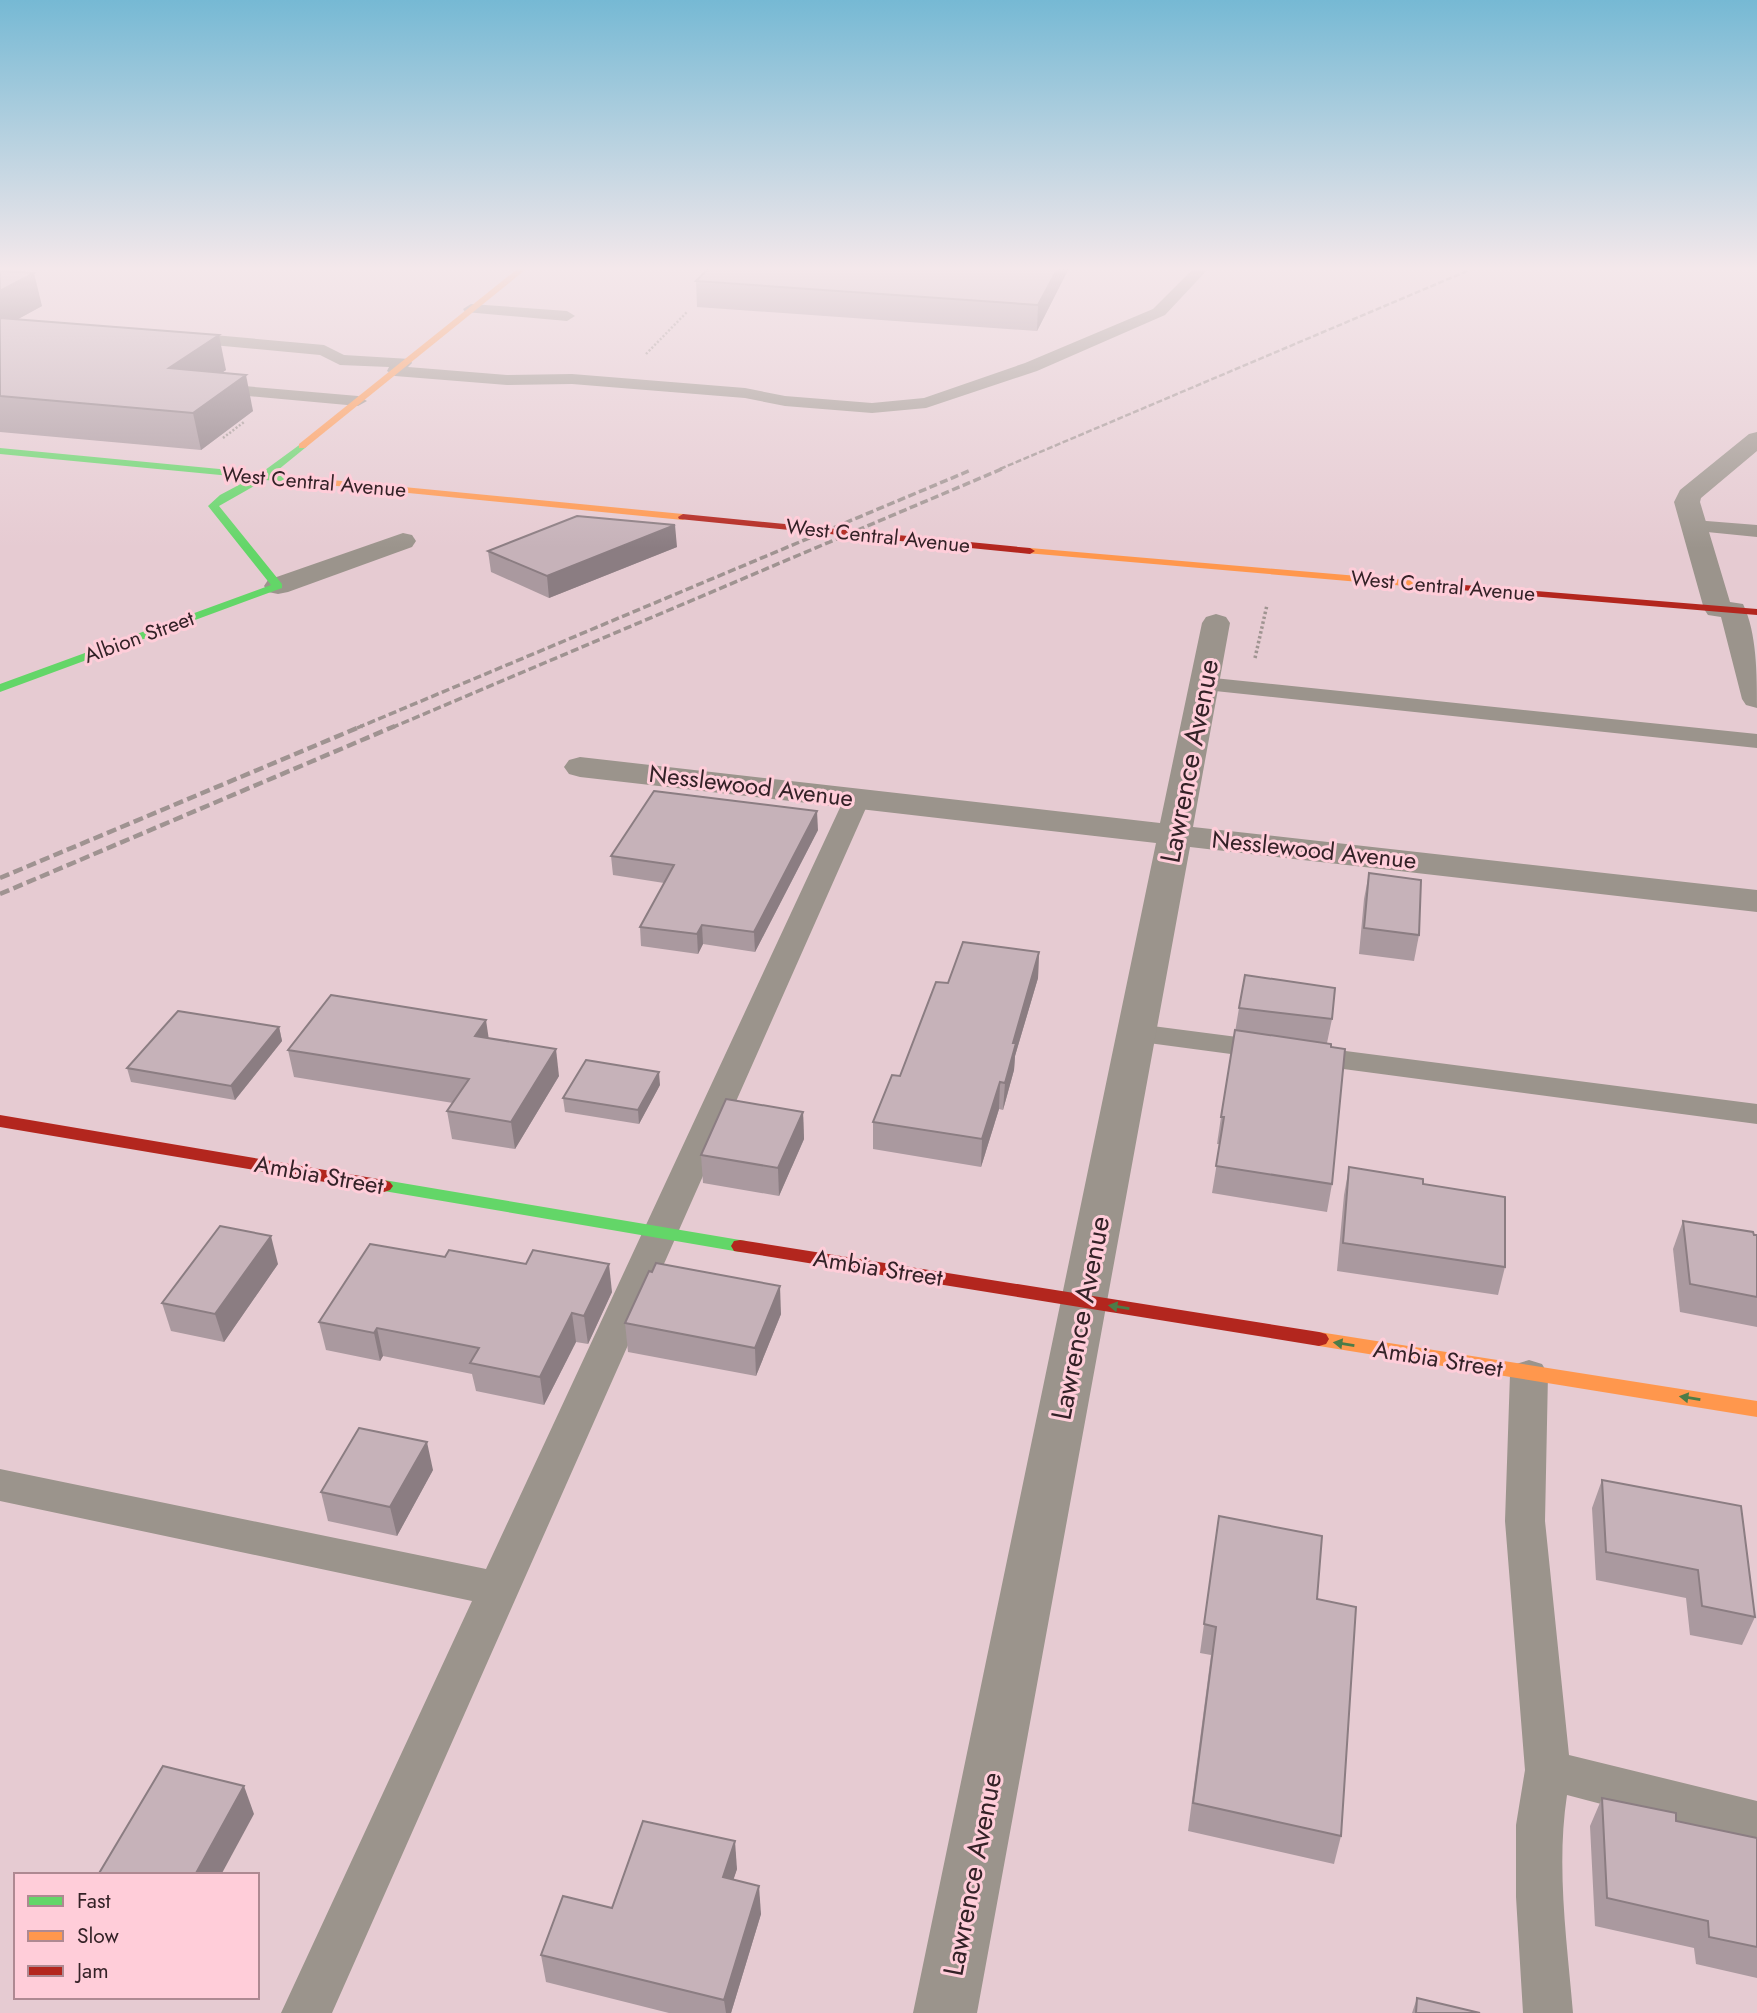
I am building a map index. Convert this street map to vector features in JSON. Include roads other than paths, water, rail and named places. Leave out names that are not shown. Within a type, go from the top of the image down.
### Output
[{"type":"street","points":[[278,586],[213,506],[224,497],[263,477],[408,360]]},
{"type":"street","points":[[1757,439],[1689,495],[1687,502],[1694,526],[1736,610],[1757,699]]},
{"type":"street","name":"West Central Avenue","points":[[0,451],[1085,556],[1736,610]]},
{"type":"street","name":"Albion Street","points":[[0,688],[403,541]]},
{"type":"street","name":"Lawrence Avenue","points":[[945,2013],[1216,622]]},
{"type":"street","name":"Nesslewood Avenue","points":[[580,766],[1757,901]]},
{"type":"street","name":"Ambia Street","points":[[0,1121],[660,1233],[1757,1409]]},
{"type":"lane","points":[[340,360],[507,380],[557,390],[736,405],[785,401]]},
{"type":"lane","points":[[507,380],[572,379],[745,393],[785,401],[872,408],[926,403],[1045,360]]},
{"type":"lane","points":[[232,390],[358,401]]},
{"type":"lane","points":[[1694,526],[1757,531]]},
{"type":"lane","points":[[1204,684],[1757,741]]},
{"type":"lane","points":[[306,2013],[857,799]]},
{"type":"lane","points":[[1137,1033],[1757,1114]]},
{"type":"lane","points":[[1529,1374],[1525,1521],[1548,1770],[1539,1825],[1540,1897],[1548,2013]]},
{"type":"lane","points":[[0,1485],[498,1589]]},
{"type":"lane","points":[[1548,1770],[1757,1823]]},
{"type":"railway","points":[[1000,469],[1257,360]]},
{"type":"railway","points":[[391,728],[1004,468]]},
{"type":"railway","points":[[357,728],[971,470]]},
{"type":"railway","points":[[0,878],[362,726]]},
{"type":"railway","points":[[0,894],[395,726]]}]
